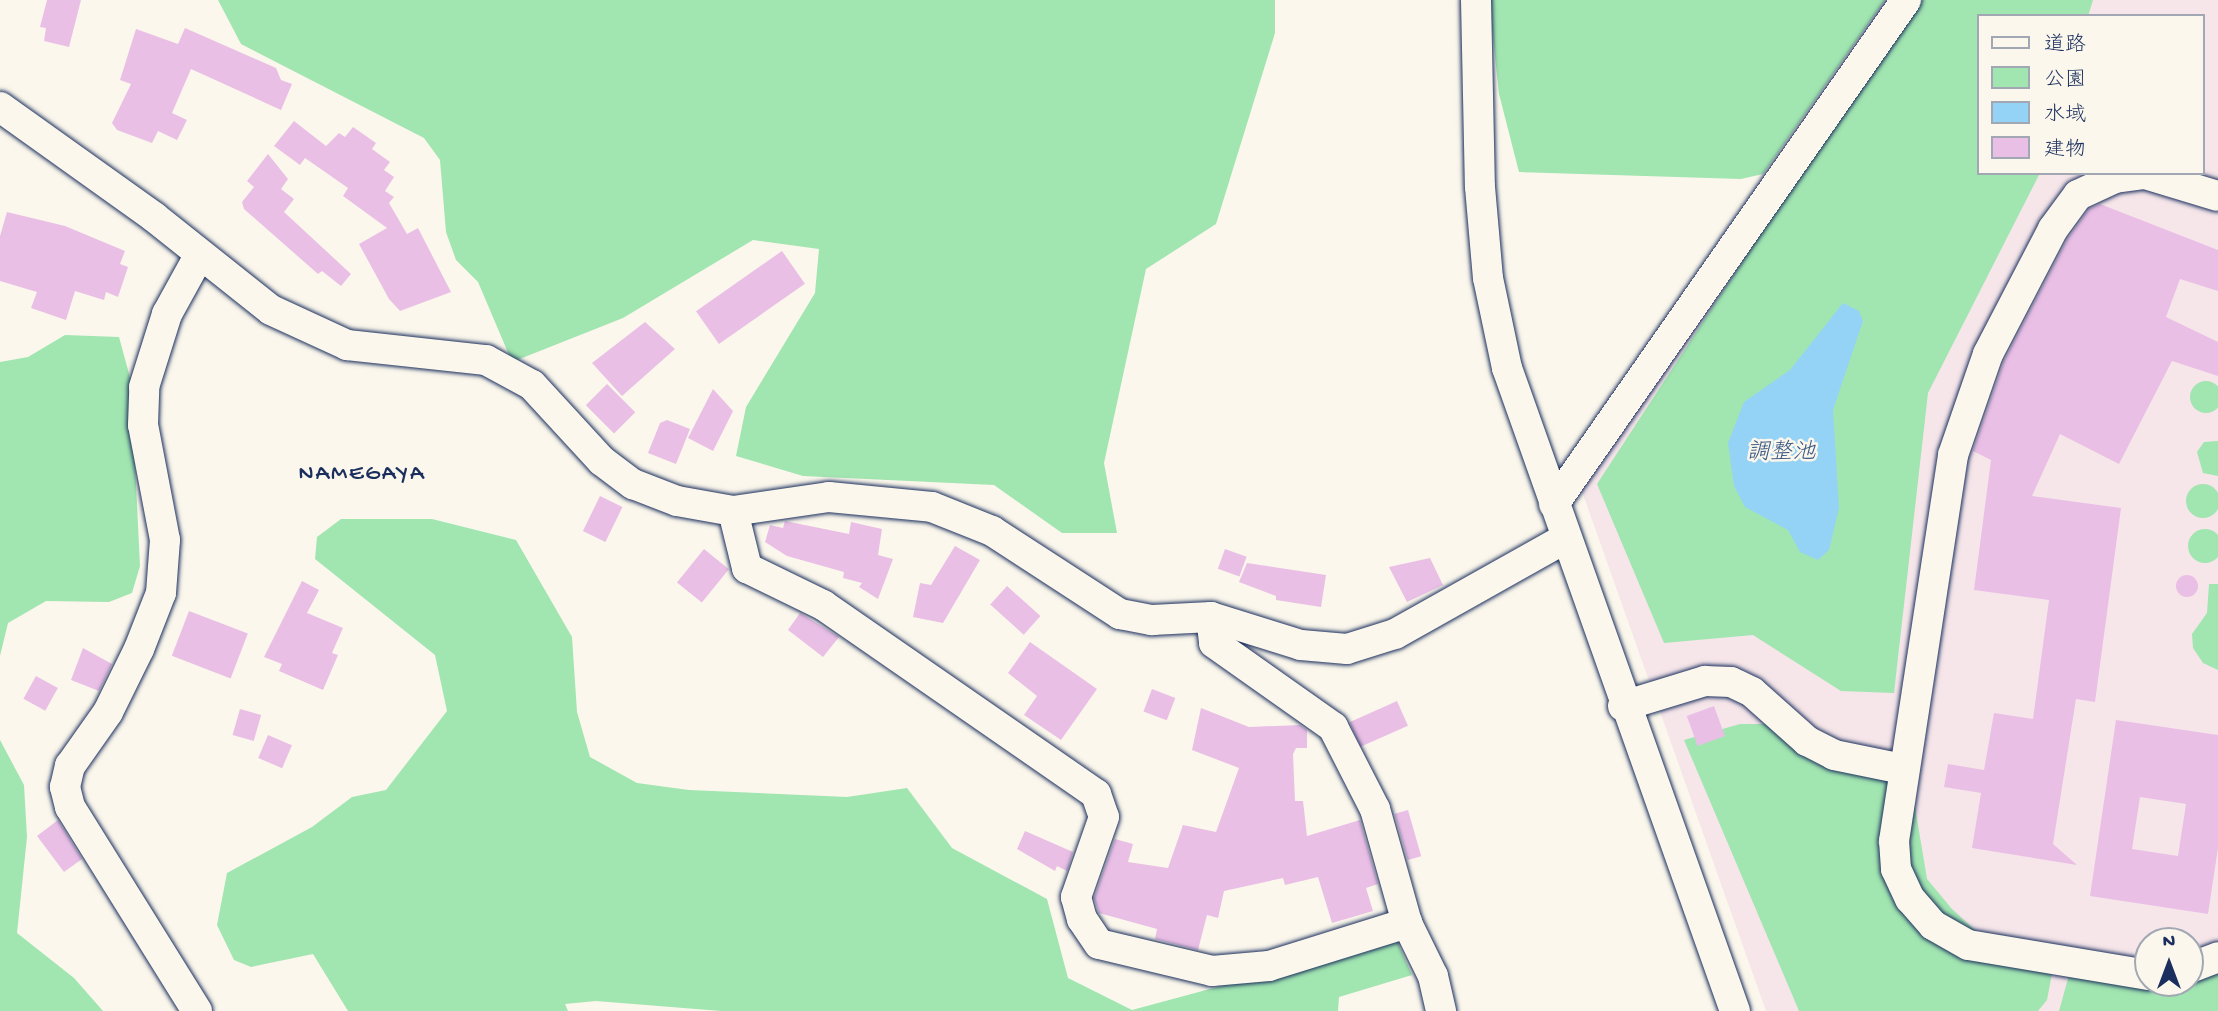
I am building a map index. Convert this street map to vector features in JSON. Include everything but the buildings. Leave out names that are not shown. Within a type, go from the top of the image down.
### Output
[{"type":"street","points":[[1476,0],[1488,278],[1507,368],[1623,706],[1735,1011]]},
{"type":"street","points":[[1554,504],[1906,0]]},
{"type":"street","points":[[0,107],[200,254],[271,310],[309,332],[347,345],[486,359],[532,385],[602,461],[633,484],[677,500],[733,511],[829,497],[932,507],[992,531],[1120,614],[1152,620],[1211,617],[1301,645],[1348,649],[1395,634],[1566,538]]},
{"type":"street","points":[[2134,973],[2000,954],[1968,945],[1933,925],[1910,899],[1896,869],[1903,769],[1962,418],[1988,354],[2053,229],[2078,195],[2115,178],[2138,175]]},
{"type":"street","points":[[2148,175],[2218,195]]},
{"type":"street","points":[[197,1011],[70,807],[65,787],[70,766],[108,712],[139,649],[160,593],[165,540],[143,425],[144,387],[167,314],[200,254]]},
{"type":"street","points":[[733,511],[747,568],[823,605],[1096,794],[1104,817],[1076,897],[1082,919],[1099,944],[1212,971],[1269,966],[1407,923]]},
{"type":"street","points":[[1211,617],[1214,643],[1333,727],[1375,809],[1407,923],[1433,976],[1441,1011]]},
{"type":"street","points":[[1623,706],[1704,681],[1731,682],[1752,692],[1807,741],[1834,755],[1903,769]]},
{"type":"shaded area","points":[[1882,0],[2218,0],[2218,1011],[1766,1011],[1579,483],[1836,83]]},
{"type":"green space","points":[[218,0],[1275,0],[1275,33],[1216,224],[1146,269],[1104,463],[1117,533],[1062,533],[994,485],[803,476],[736,456],[746,407],[815,293],[819,249],[753,240],[623,318],[512,362],[478,282],[456,260],[446,232],[440,160],[424,138],[241,44]]},
{"type":"green space","points":[[1489,0],[1885,0],[1763,174],[1741,179],[1519,172],[1499,94]]},
{"type":"green space","points":[[1913,0],[2093,0],[2089,14],[1976,14],[1976,175],[2039,175],[1928,393],[1894,693],[1841,691],[1753,635],[1664,643],[1597,484]]},
{"type":"green space","points":[[65,335],[119,337],[131,381],[140,566],[132,593],[109,602],[46,601],[8,623],[0,656],[0,362],[28,357]]},
{"type":"green space","points":[[2206,381],[2217,386],[2217,408],[2206,413],[2195,408],[2190,397],[2195,386]]},
{"type":"green space","points":[[2218,441],[2218,476],[2203,473],[2197,452],[2204,442]]},
{"type":"green space","points":[[2203,484],[2215,489],[2219,494],[2219,508],[2215,513],[2203,518],[2191,513],[2186,501],[2191,489]]},
{"type":"green space","points":[[341,519],[432,519],[516,540],[572,637],[577,712],[590,757],[637,783],[689,790],[847,797],[907,788],[952,848],[1047,899],[1068,978],[1132,1010],[1396,939],[1412,975],[1339,997],[1338,1011],[721,1011],[596,1001],[565,1004],[568,1011],[348,1011],[313,954],[251,967],[234,960],[217,925],[227,873],[312,827],[352,797],[386,790],[447,711],[435,655],[315,559],[317,537]]},
{"type":"green space","points":[[2205,529],[2217,534],[2217,558],[2205,563],[2193,558],[2188,546],[2193,534]]},
{"type":"green space","points":[[2209,584],[2218,584],[2218,670],[2203,663],[2193,648],[2192,634],[2207,613]]},
{"type":"green space","points":[[1740,724],[1767,724],[1881,754],[1914,801],[1927,879],[1952,909],[1977,932],[2055,958],[2047,1000],[2038,1011],[1799,1011],[1684,740]]},
{"type":"green space","points":[[0,740],[24,785],[27,837],[17,933],[74,978],[103,1011],[0,1011]]},
{"type":"green space","points":[[2218,944],[2218,1011],[2059,1011],[2074,957],[2134,978],[2134,997],[2204,997],[2204,948]]},
{"type":"water","name":"調整池","points":[[1843,303],[1859,311],[1863,321],[1833,410],[1839,508],[1829,550],[1818,560],[1800,552],[1788,530],[1745,507],[1734,486],[1728,443],[1744,402],[1790,370]]},
{"type":"district","name":"NAMEGAYA","points":[[362,475]]}]
